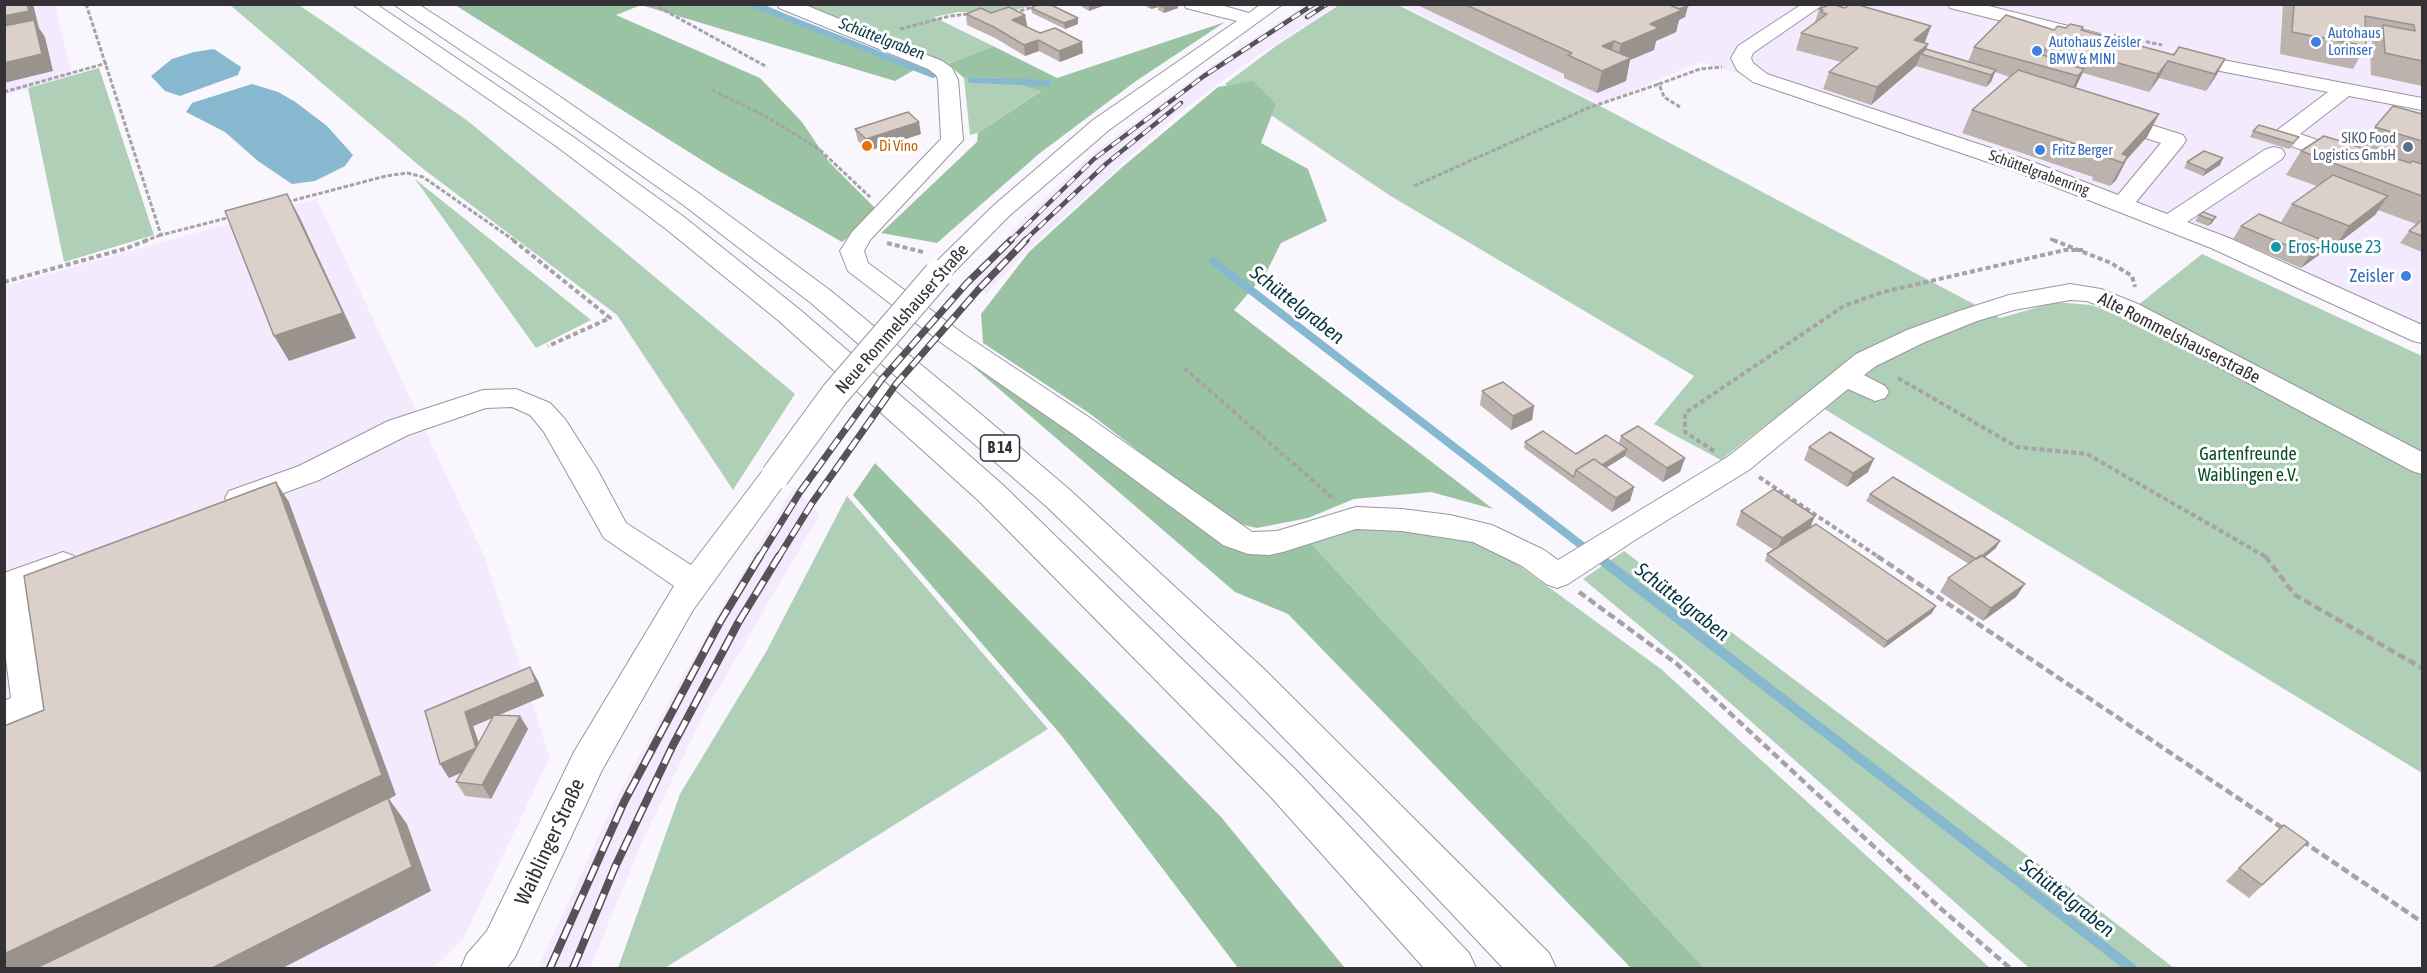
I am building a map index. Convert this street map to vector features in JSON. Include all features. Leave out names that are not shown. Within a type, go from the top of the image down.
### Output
[{"type":"highway","name":"B 14","points":[[362,4],[564,141],[675,223],[789,315],[894,406],[991,493],[1178,677],[1284,784],[1453,969]]},
{"type":"highway","name":"B 14","points":[[403,4],[541,94],[691,199],[821,297],[965,417],[1075,514],[1251,680],[1374,803],[1533,969]]},
{"type":"street","points":[[786,4],[935,65],[947,76],[952,140],[860,237],[852,251],[857,266],[956,341],[1080,425],[1234,537],[1248,543],[1269,544],[1356,518],[1402,520],[1450,526],[1481,533],[1533,558],[1557,576]]},
{"type":"street","points":[[1193,4],[1251,20]]},
{"type":"street","name":"Neue Rommelshauser Straße","points":[[615,714],[681,601],[931,263],[1001,211],[1101,125],[1274,4]]},
{"type":"street","points":[[1744,66],[1741,58],[1745,50],[1815,4]]},
{"type":"street","points":[[1957,4],[2111,42]]},
{"type":"street","points":[[2168,55],[2422,104]]},
{"type":"street","name":"Schüttelgrabenring","points":[[1744,66],[1760,78],[2025,167],[2220,243],[2422,335]]},
{"type":"street","points":[[2344,90],[2284,136],[2422,183]]},
{"type":"street","points":[[2096,116],[2175,140],[2122,205]]},
{"type":"street","points":[[2169,223],[2274,154]]},
{"type":"street","name":"Alte Rommelshauserstraße","points":[[1557,576],[1624,532],[1739,463],[1856,368],[1916,336],[1968,316],[2052,294],[2070,292],[2092,294],[2129,309],[2422,464]]},
{"type":"street","points":[[1856,368],[1875,392]]},
{"type":"street","points":[[211,509],[309,472],[398,428],[483,399],[516,398],[540,409],[555,426],[582,469],[615,530],[694,583]]},
{"type":"street","points":[[4,716],[29,706],[14,582],[90,554]]},
{"type":"street","name":"Waiblinger Straße","points":[[483,969],[501,944],[587,763],[615,714]]},
{"type":"path","points":[[86,4],[161,235]]},
{"type":"path","points":[[653,4],[767,67]]},
{"type":"path","points":[[1012,14],[1042,4]]},
{"type":"path","points":[[891,32],[950,15],[972,15]]},
{"type":"path","points":[[4,92],[107,63]]},
{"type":"path","points":[[1414,186],[1588,108],[1700,69],[1744,66]]},
{"type":"path","points":[[1659,84],[1664,96],[1680,107]]},
{"type":"path","points":[[712,90],[767,117],[820,150],[885,213]]},
{"type":"path","points":[[285,202],[386,176],[407,173],[423,177],[504,233],[610,318],[548,346]]},
{"type":"path","points":[[4,282],[240,214]]},
{"type":"path","points":[[2050,239],[2083,250],[2132,276],[2137,295],[2129,309]]},
{"type":"path","points":[[882,242],[931,263]]},
{"type":"path","points":[[2083,250],[2065,250],[1883,292],[1844,306],[1685,413],[1685,432],[1698,443],[1739,463],[2422,922]]},
{"type":"path","points":[[1184,368],[1356,518]]},
{"type":"path","points":[[1856,368],[2017,447],[2087,454],[2268,558],[2295,595],[2422,668]]},
{"type":"path","points":[[1557,576],[1677,664],[1939,907],[2010,969]]},
{"type":"shaded area","points":[[1306,4],[1336,5],[1241,67],[1174,117],[1031,247],[986,294],[964,280],[1047,196],[1096,151],[1198,75]]},
{"type":"shaded area","points":[[5,5],[55,5],[72,76],[5,95]]},
{"type":"shaded area","points":[[1401,5],[2422,5],[2422,342],[2212,246],[2022,172],[1753,78],[1701,62],[1600,104]]},
{"type":"shaded area","points":[[317,199],[484,556],[550,757],[464,937],[434,968],[5,968],[5,286]]},
{"type":"shaded area","points":[[794,487],[820,514],[706,710],[641,844],[590,968],[538,968],[614,802],[714,620]]},
{"type":"green space","points":[[230,5],[299,5],[468,121],[795,394],[733,490],[617,315],[422,168]]},
{"type":"green space","points":[[455,5],[641,5],[616,15],[760,78],[802,122],[829,162],[875,208],[857,230],[842,242],[719,171]]},
{"type":"green space","points":[[641,5],[765,5],[914,70],[895,81]]},
{"type":"green space","points":[[801,5],[1033,5],[992,17],[973,12],[958,12],[934,17],[993,46],[948,64]]},
{"type":"green space","name":"Gartenfreunde Waiblingen e.V.","points":[[1339,5],[1398,5],[1602,107],[2000,318],[2056,302],[2091,305],[2123,317],[2202,254],[2422,356],[2422,773],[1803,396],[1721,460],[1654,424],[1694,376],[1389,195],[1225,84],[1276,46]]},
{"type":"green space","points":[[1225,22],[1136,81],[1040,153],[937,243],[881,233],[977,142],[978,133],[1041,91],[995,77],[964,78],[948,64],[993,46],[1057,78]]},
{"type":"green space","points":[[99,68],[154,235],[64,262],[28,88]]},
{"type":"green space","points":[[995,77],[1042,90],[978,133],[970,135],[964,78]]},
{"type":"green space","points":[[1253,81],[1276,104],[1261,143],[1308,169],[1327,221],[1281,243],[1266,273],[1234,310],[1493,509],[1431,492],[1354,499],[1308,518],[1257,528],[1231,522],[1089,413],[983,343],[981,314],[1029,252],[1120,169],[1218,87]]},
{"type":"green space","points":[[415,179],[591,320],[536,348]]},
{"type":"green space","points":[[970,364],[1064,426],[1225,544],[1309,541],[1704,968],[1631,968],[1288,614],[1235,592]]},
{"type":"green space","points":[[875,463],[1221,817],[1345,968],[1238,968],[1062,736],[853,495]]},
{"type":"green space","points":[[847,496],[1048,729],[665,968],[618,968],[680,794],[766,652]]},
{"type":"green space","points":[[1349,527],[1454,533],[1499,551],[1661,669],[1990,968],[1704,968],[1309,541]]},
{"type":"green space","points":[[1624,551],[2174,968],[2029,968],[1693,670],[1583,579]]},
{"type":"water","points":[[214,49],[241,67],[238,75],[180,96],[165,91],[151,76],[172,59]]},
{"type":"water","points":[[252,84],[278,92],[327,126],[353,155],[345,166],[315,181],[292,184],[258,161],[225,132],[186,112],[192,103]]},
{"type":"building","points":[[4,4],[27,4],[29,11],[4,16]]},
{"type":"building","points":[[1039,4],[1049,4],[1078,18],[1064,23],[1031,8]]},
{"type":"building","points":[[1464,4],[1667,4],[1682,10],[1650,24],[1659,28],[1621,44],[1614,41],[1602,46],[1631,58],[1602,71],[1568,55],[1572,53]]},
{"type":"building","points":[[1667,4],[1685,4],[1688,6],[1679,9]]},
{"type":"building","points":[[1831,4],[1845,8],[1850,4],[1855,4],[1931,26],[1914,40],[1928,44],[1877,87],[1829,72],[1858,48],[1801,33],[1827,14],[1819,9]]},
{"type":"building","points":[[2294,4],[2422,4],[2422,61],[2385,53],[2383,25],[2415,31],[2414,25],[2365,16],[2366,46],[2292,32]]},
{"type":"building","points":[[1009,7],[1025,15],[1012,20],[1040,33],[1055,28],[1082,42],[1059,51],[1038,40],[1024,45],[966,14],[981,8],[991,13]]},
{"type":"building","points":[[2006,15],[2054,30],[2058,26],[2066,28],[2070,24],[2083,27],[2081,30],[2174,55],[2179,47],[2225,59],[2215,74],[2168,61],[2158,74],[2064,48],[2062,50],[2048,46],[2041,54],[2061,63],[2084,69],[2078,76],[1974,47]]},
{"type":"building","points":[[34,20],[42,54],[4,63],[4,26]]},
{"type":"building","points":[[1926,49],[1996,70],[1991,75],[1921,54]]},
{"type":"building","points":[[2018,70],[2159,114],[2122,154],[2128,156],[2123,163],[2104,156],[2106,154],[1972,110]]},
{"type":"building","points":[[2393,106],[2422,114],[2422,141],[2375,127]]},
{"type":"building","points":[[908,112],[919,122],[866,139],[855,129]]},
{"type":"building","points":[[2259,125],[2299,137],[2293,143],[2253,131]]},
{"type":"building","points":[[2324,136],[2410,163],[2412,161],[2422,164],[2422,196],[2301,151]]},
{"type":"building","points":[[2204,151],[2223,158],[2206,170],[2187,162]]},
{"type":"building","points":[[2333,175],[2388,196],[2349,226],[2292,204]]},
{"type":"building","points":[[287,194],[343,313],[274,336],[225,211]]},
{"type":"building","points":[[2203,212],[2216,217],[2212,220],[2199,215]]},
{"type":"building","points":[[2259,214],[2327,242],[2310,255],[2241,226]]},
{"type":"building","points":[[2422,220],[2422,236],[2409,231]]},
{"type":"building","points":[[1503,382],[1534,406],[1513,416],[1482,391]]},
{"type":"building","points":[[1638,426],[1685,458],[1667,468],[1621,436]]},
{"type":"building","points":[[1543,431],[1576,454],[1606,435],[1627,449],[1602,465],[1594,459],[1576,470],[1574,477],[1525,442]]},
{"type":"building","points":[[1830,432],[1874,459],[1853,473],[1809,447]]},
{"type":"building","points":[[1594,459],[1634,487],[1616,498],[1576,470]]},
{"type":"building","points":[[1893,477],[2000,541],[1976,559],[1870,494]]},
{"type":"building","points":[[276,482],[382,775],[4,954],[4,726],[44,710],[24,576]]},
{"type":"building","points":[[1774,489],[1815,516],[1782,538],[1741,511]]},
{"type":"building","points":[[1816,524],[1936,606],[1887,641],[1767,554]]},
{"type":"building","points":[[1981,555],[2025,584],[1991,608],[1948,578]]},
{"type":"building","points":[[530,667],[536,682],[465,712],[476,748],[440,764],[425,711]]},
{"type":"building","points":[[494,715],[520,716],[482,785],[456,782]]},
{"type":"building","points":[[388,798],[412,867],[210,969],[34,969]]},
{"type":"building","points":[[2284,825],[2308,842],[2262,885],[2239,868]]},
{"type":"waterway","name":"Schüttelgraben","points":[[752,4],[933,75]]},
{"type":"waterway","points":[[971,80],[1048,83]]},
{"type":"waterway","name":"Schüttelgraben","points":[[1213,261],[1598,558]]},
{"type":"waterway","name":"Schüttelgraben","points":[[1597,556],[2131,968]]},
{"type":"railway","points":[[1010,241],[1094,159],[1204,76],[1314,4]]},
{"type":"railway","points":[[1307,17],[1327,4]]},
{"type":"railway","points":[[1024,241],[1107,163],[1181,103]]},
{"type":"railway","points":[[759,558],[800,492],[882,379],[967,283],[1011,240]]},
{"type":"railway","points":[[778,558],[812,503],[896,384],[978,290],[1026,240]]},
{"type":"railway","points":[[550,968],[624,802],[720,622],[760,556]]},
{"type":"railway","points":[[573,968],[615,867],[673,745],[738,623],[779,556]]},
{"type":"place","name":"Autohaus Lorinser","points":[[2316,42]]},
{"type":"place","name":"Autohaus Zeisler BMW & MINI","points":[[2037,51]]},
{"type":"place","name":"Di Vino","points":[[867,146]]},
{"type":"place","name":"SIKO Food Logistics GmbH","points":[[2408,147]]},
{"type":"place","name":"Fritz Berger","points":[[2040,150]]},
{"type":"place","name":"Eros-House 23","points":[[2276,247]]},
{"type":"place","name":"Zeisler","points":[[2406,276]]}]
